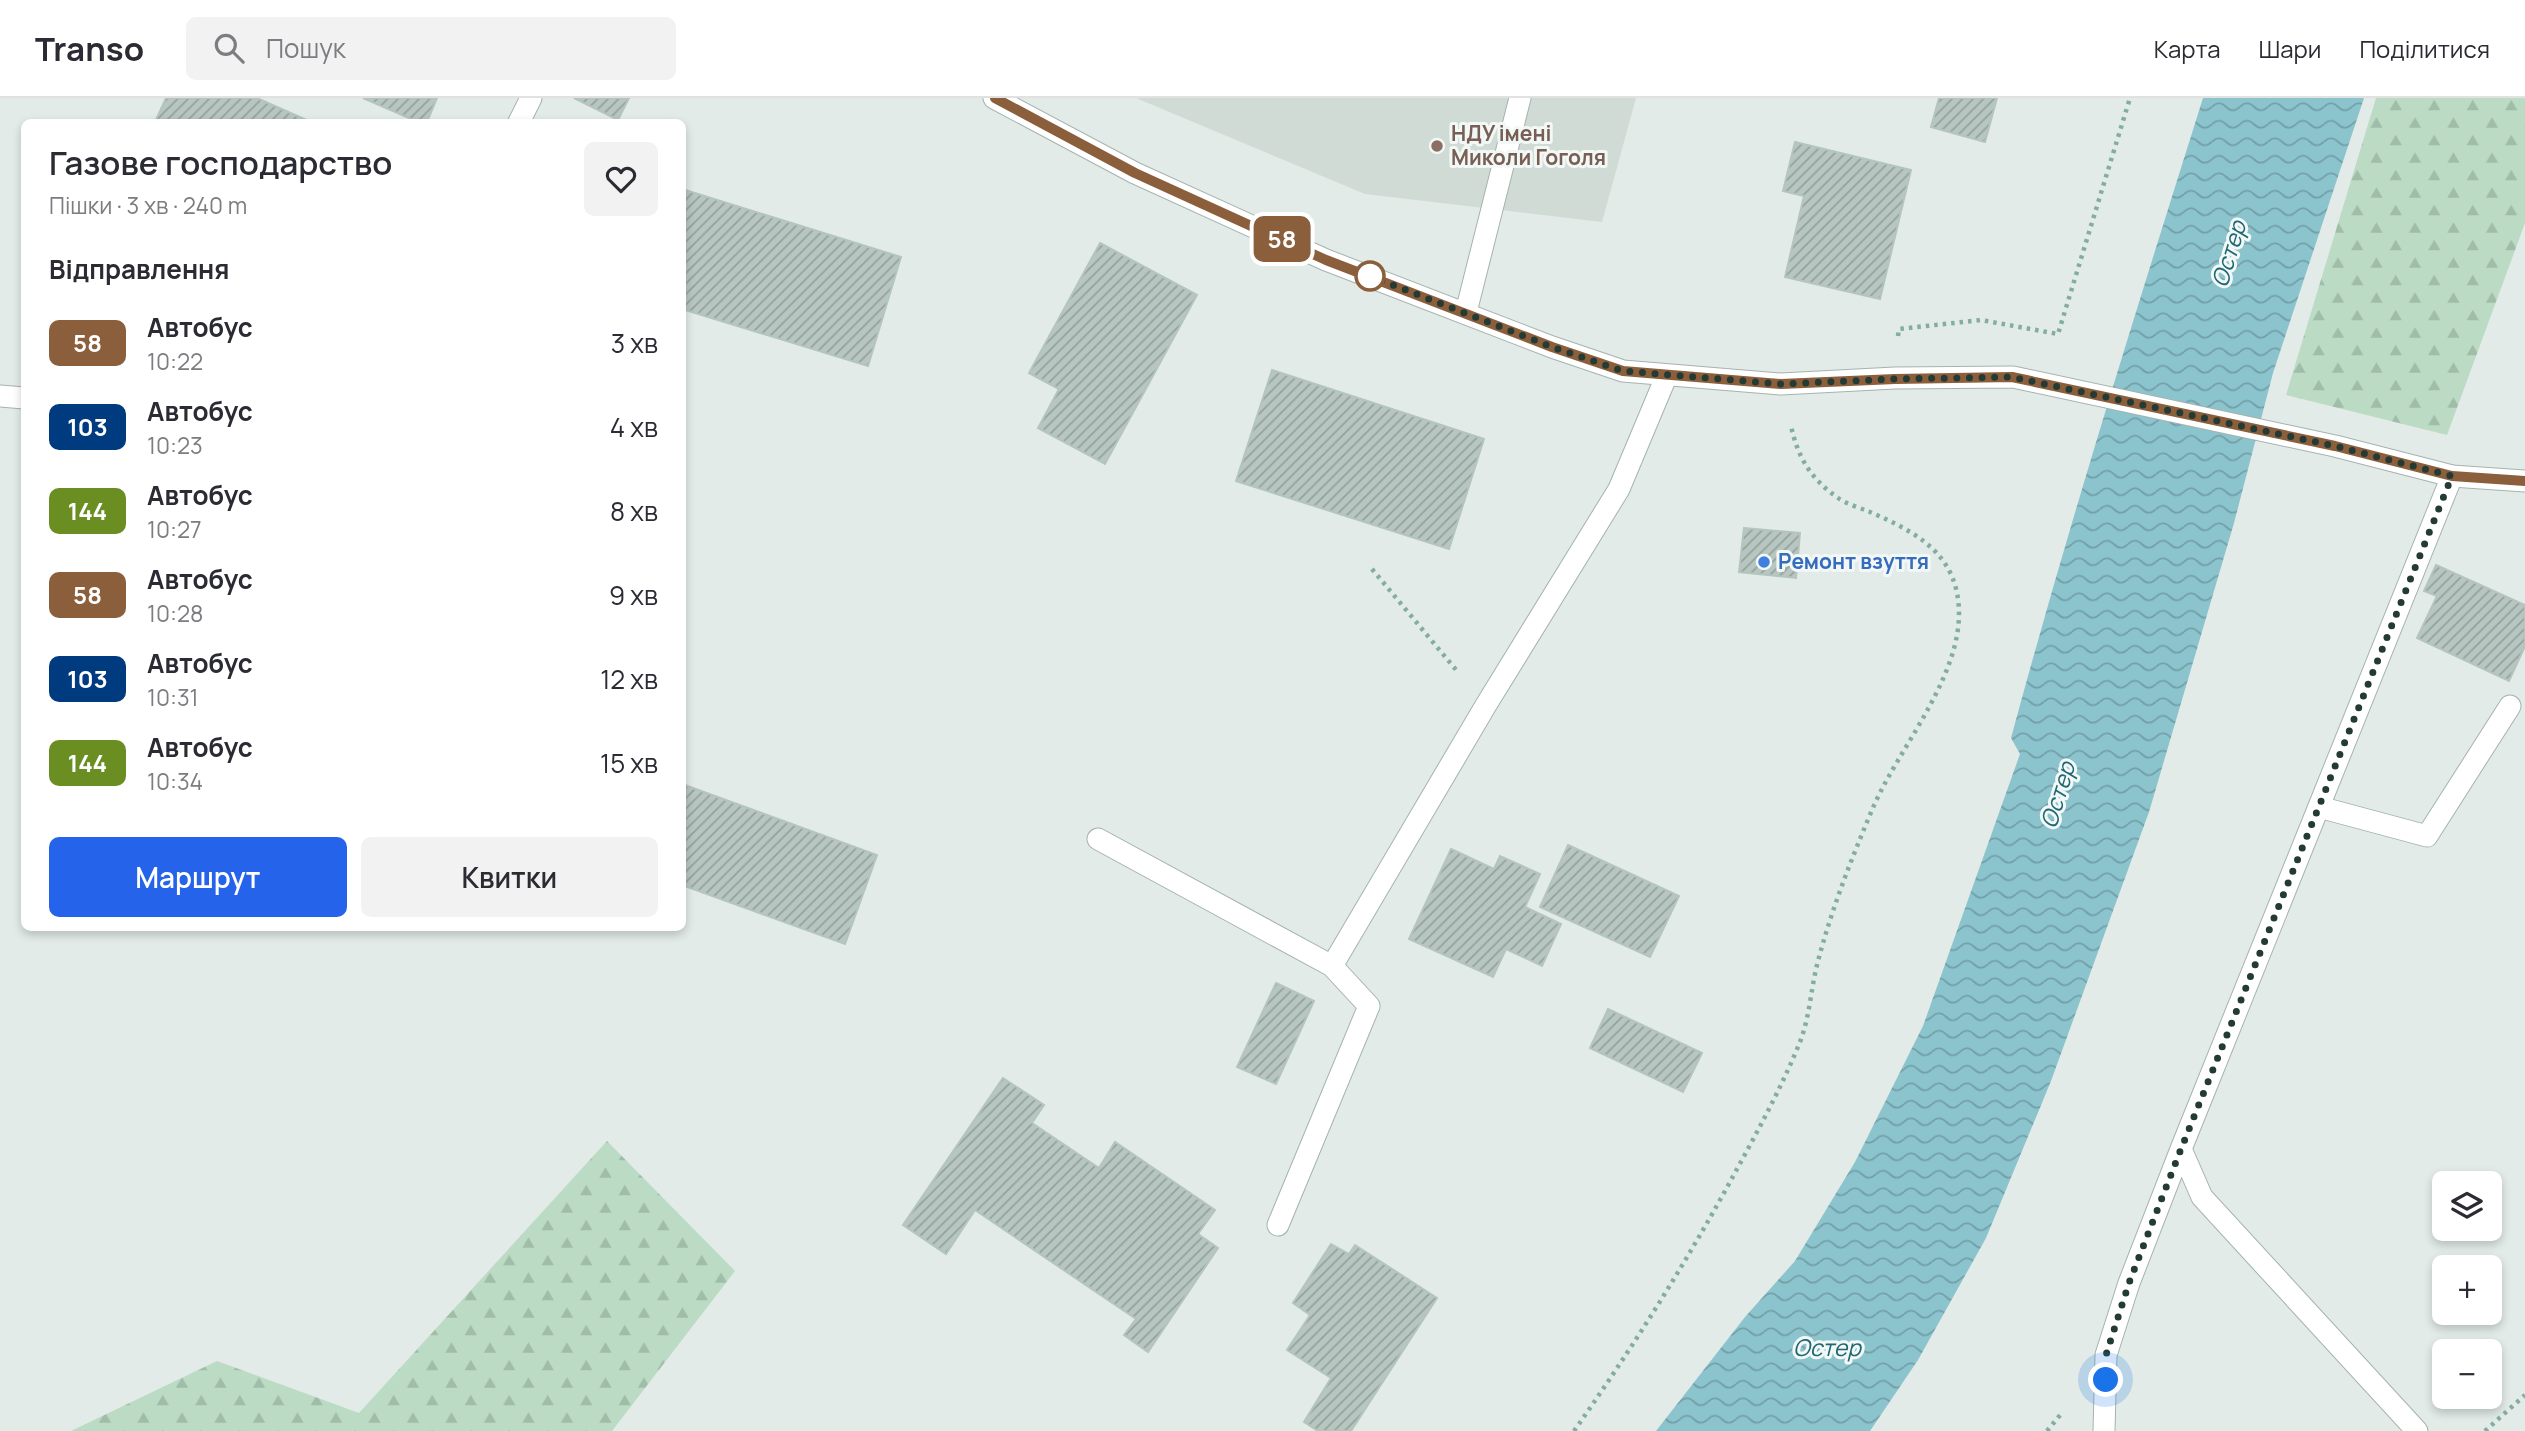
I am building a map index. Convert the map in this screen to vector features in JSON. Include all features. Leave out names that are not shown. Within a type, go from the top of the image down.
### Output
[{"type":"street","points":[[520,119],[531,98]]},
{"type":"street","points":[[995,98],[1135,173],[1326,260],[1552,347],[1623,371],[1666,377],[1781,384],[2012,377],[2335,446],[2452,476],[2525,481]]},
{"type":"street","points":[[1466,312],[1520,98]]},
{"type":"street","points":[[1332,965],[1486,705],[1619,489],[1666,377]]},
{"type":"street","points":[[0,396],[21,398]]},
{"type":"street","points":[[2104,1431],[2106,1355],[2129,1283],[2452,476]]},
{"type":"street","points":[[2319,807],[2427,836],[2510,706]]},
{"type":"street","points":[[1098,839],[1332,965],[1368,1006],[1278,1225]]},
{"type":"street","points":[[2181,1149],[2202,1197],[2417,1431]]},
{"type":"path","points":[[1895,379],[1899,329],[1981,320],[2058,334],[2130,98]]},
{"type":"path","points":[[1574,1431],[1702,1235],[1779,1091],[1802,1037],[1817,963],[1840,884],[1874,805],[1950,665],[1958,630],[1957,594],[1950,572],[1936,550],[1911,530],[1840,500],[1816,480],[1796,449],[1781,384]]},
{"type":"path","points":[[1372,569],[1486,705]]},
{"type":"path","points":[[2485,1431],[2525,1395]]},
{"type":"shaded area","name":"НДУ імені Миколи Гоголя","points":[[1136,98],[1636,98],[1602,222],[1365,194]]},
{"type":"green space","points":[[2376,98],[2525,98],[2525,223],[2447,435],[2286,395]]},
{"type":"green space","points":[[607,1141],[735,1271],[612,1431],[71,1431],[217,1361],[359,1413]]},
{"type":"water","name":"Остер","points":[[2203,98],[2364,98],[2273,373],[2234,523],[2149,812],[2051,1081],[1986,1238],[1918,1360],[1870,1431],[1656,1431],[1745,1317],[1795,1261],[1855,1162],[1923,1026],[2020,754],[2011,738],[2033,658]]},
{"type":"building","points":[[166,98],[257,98],[304,119],[156,119]]},
{"type":"building","points":[[363,98],[437,98],[428,119],[411,119]]},
{"type":"building","points":[[574,98],[629,98],[618,119]]},
{"type":"building","points":[[1939,98],[1997,98],[1985,142],[1931,127]]},
{"type":"building","points":[[1795,142],[1911,170],[1880,299],[1785,277],[1804,196],[1783,191]]},
{"type":"building","points":[[686,190],[901,257],[868,366],[686,310]]},
{"type":"building","points":[[1100,243],[1197,295],[1105,464],[1038,428],[1059,389],[1029,373]]},
{"type":"building","points":[[1272,370],[1484,439],[1449,549],[1236,481]]},
{"type":"building","points":[[1744,528],[1800,533],[1796,578],[1739,572]]},
{"type":"building","points":[[2436,565],[2525,605],[2525,646],[2509,681],[2417,638],[2437,596],[2424,591]]},
{"type":"building","points":[[686,785],[877,855],[845,944],[686,886]]},
{"type":"building","points":[[1568,845],[1679,896],[1650,957],[1540,907]]},
{"type":"building","points":[[1451,849],[1494,869],[1500,856],[1540,874],[1525,907],[1561,924],[1542,966],[1506,949],[1493,977],[1409,939]]},
{"type":"building","points":[[1276,983],[1314,1001],[1276,1084],[1237,1067]]},
{"type":"building","points":[[1608,1009],[1702,1053],[1683,1092],[1590,1048]]},
{"type":"building","points":[[1003,1078],[1044,1105],[1032,1123],[1099,1168],[1115,1142],[1215,1210],[1198,1234],[1218,1248],[1148,1352],[1124,1335],[1136,1319],[975,1210],[946,1254],[903,1225]]},
{"type":"building","points":[[1331,1244],[1349,1254],[1355,1245],[1437,1298],[1351,1431],[1318,1431],[1304,1422],[1331,1378],[1287,1350],[1310,1315],[1293,1303]]},
{"type":"bus line","name":"58","points":[[995,98],[1135,173],[1326,260],[1552,347],[1623,371],[1666,377],[1781,384],[2012,377],[2335,446],[2452,476],[2525,481]]},
{"type":"place","name":"НДУ імені Миколи Гоголя","points":[[1437,146]]},
{"type":"place","name":"Ремонт взуття","points":[[1764,562]]},
{"type":"route","points":[[1370,276],[1552,347],[1623,371],[1666,377],[1781,384],[2012,377],[2335,446],[2452,476],[2129,1283],[2106,1355],[2106,1380]]}]
